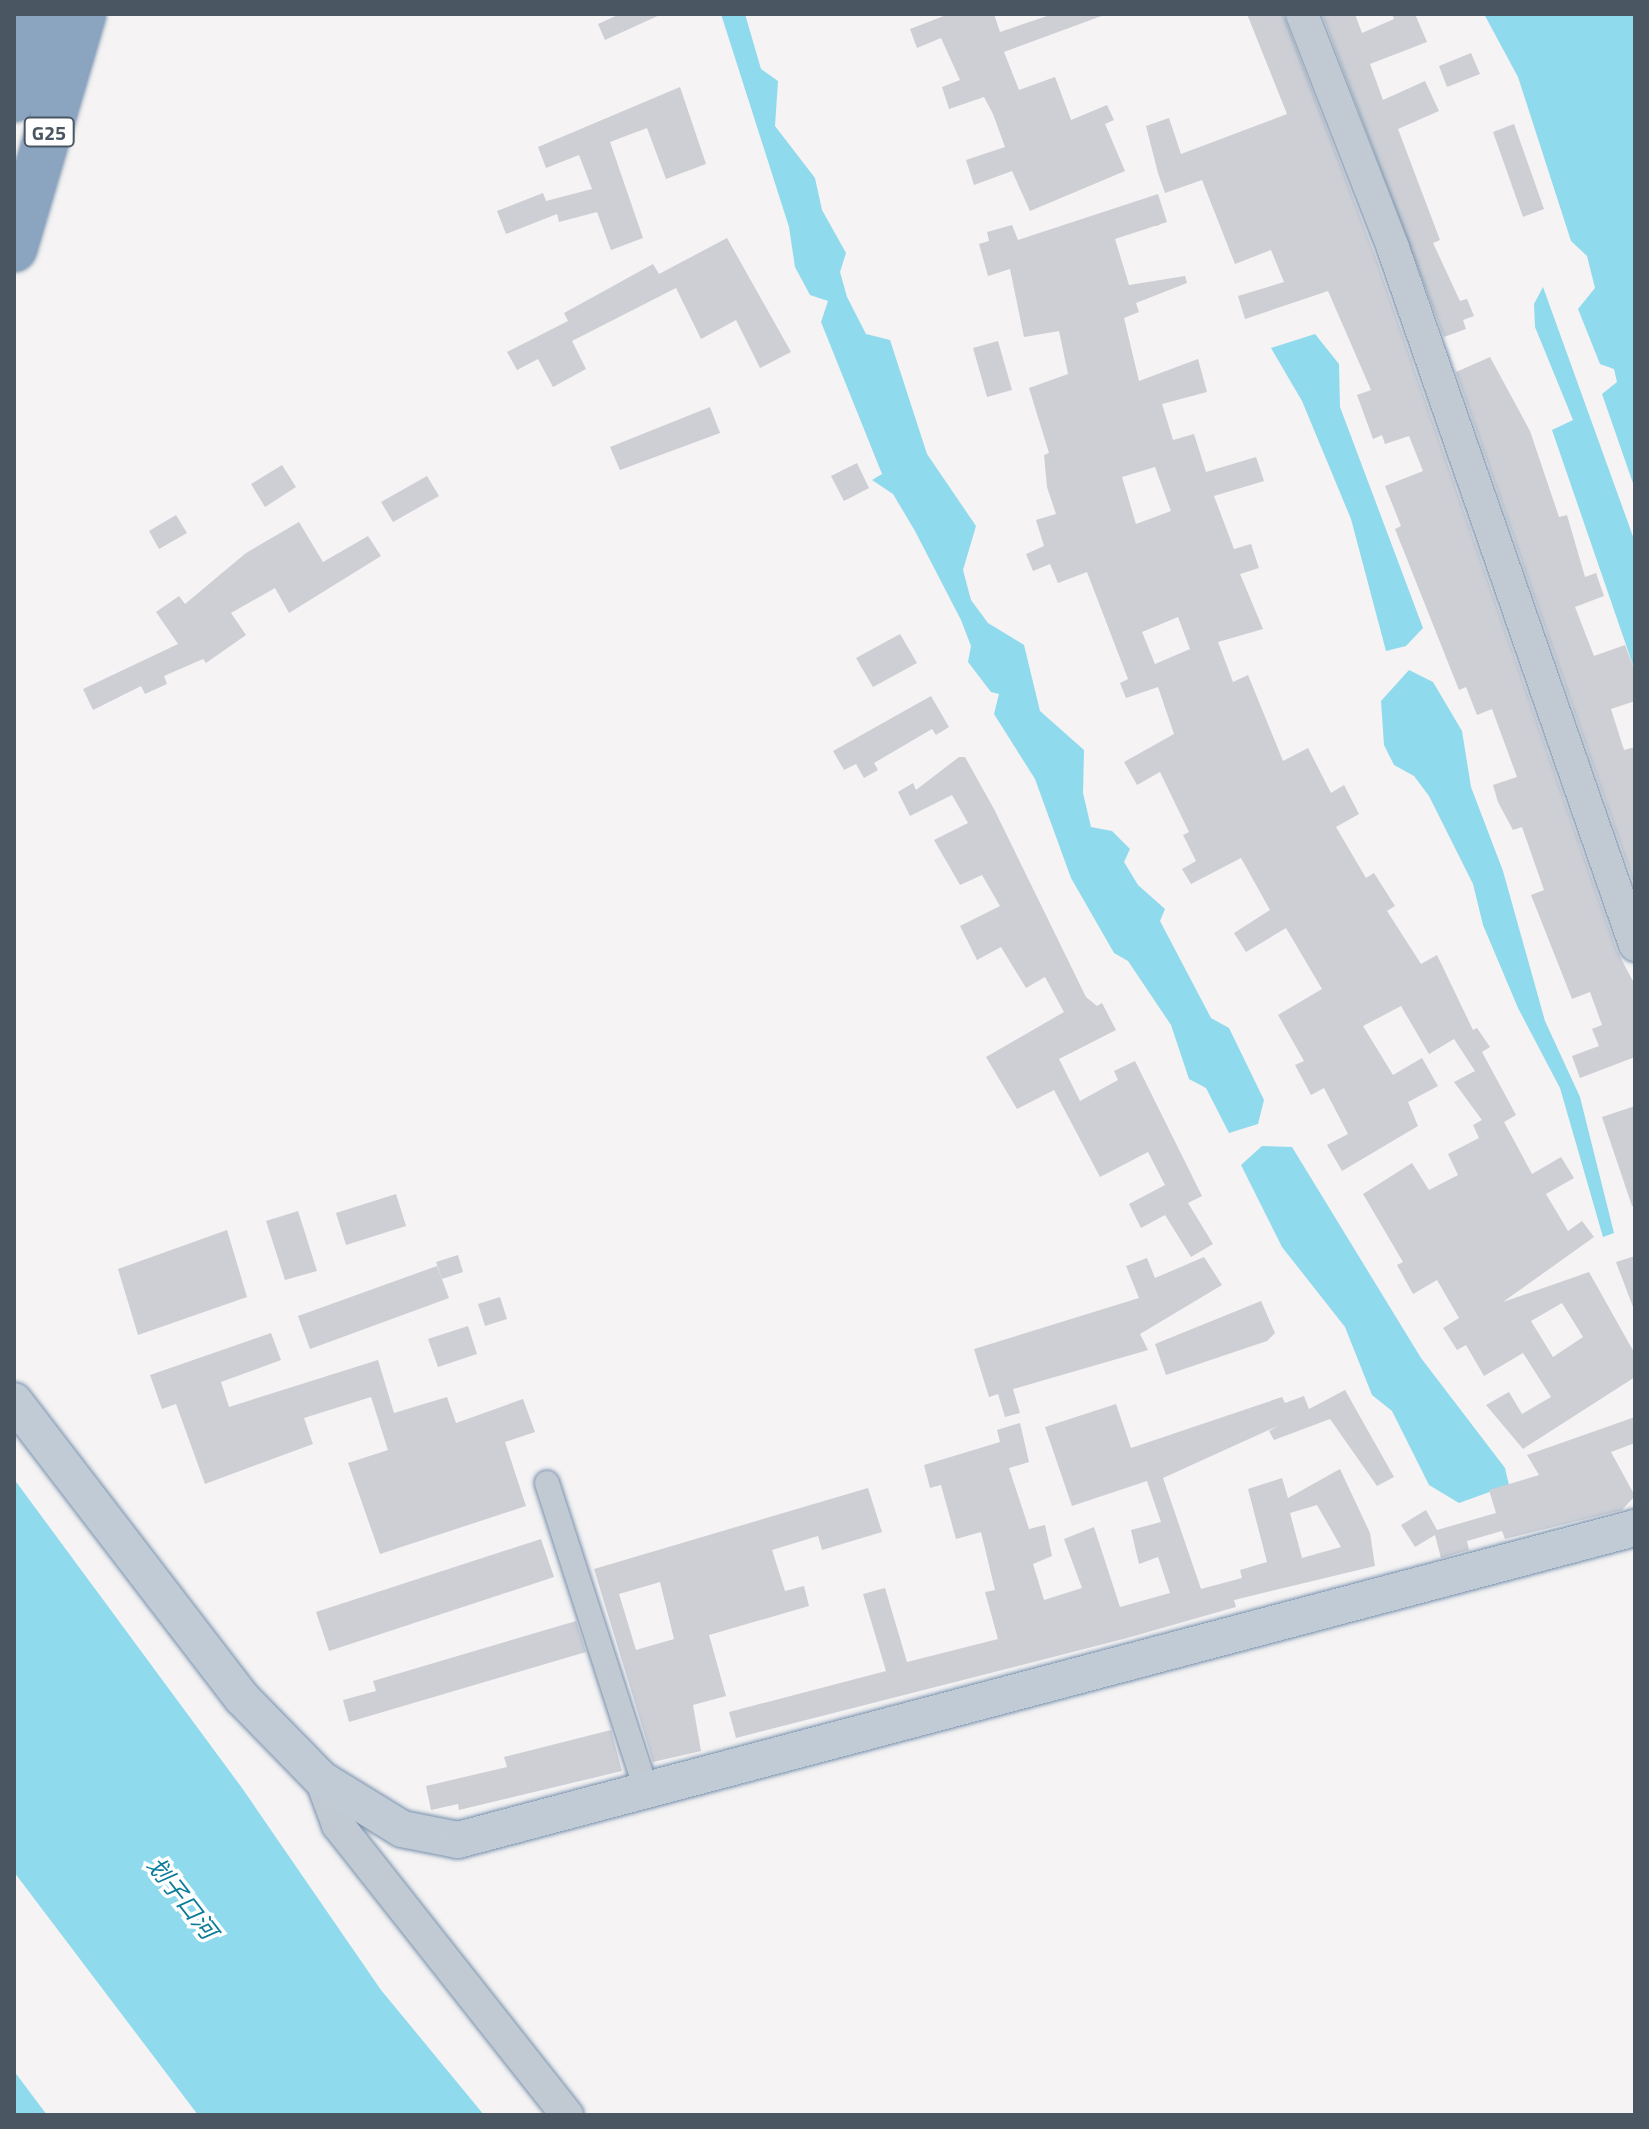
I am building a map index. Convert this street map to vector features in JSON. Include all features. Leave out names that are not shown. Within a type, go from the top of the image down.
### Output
[{"type":"highway","name":"G25","points":[[14,99],[40,14]]},
{"type":"highway","name":"G25","points":[[14,249],[83,14]]},
{"type":"main road","points":[[14,1401],[242,1698],[321,1779],[402,1829],[458,1840],[1635,1528]]},
{"type":"street","points":[[1302,14],[1393,248],[1635,945]]},
{"type":"street","points":[[547,1483],[646,1790]]},
{"type":"street","points":[[321,1779],[338,1825],[567,2115]]},
{"type":"water","points":[[721,14],[745,14],[761,69],[778,81],[775,126],[815,178],[822,210],[846,253],[840,272],[847,297],[866,334],[890,340],[927,454],[976,526],[963,570],[971,600],[988,623],[1024,645],[1040,711],[1084,750],[1083,793],[1091,827],[1112,831],[1130,849],[1124,862],[1138,885],[1165,909],[1160,921],[1211,1018],[1229,1028],[1264,1100],[1258,1124],[1229,1133],[1206,1088],[1189,1079],[1171,1025],[1128,961],[1114,953],[1071,878],[1035,779],[994,714],[999,694],[991,692],[968,662],[971,646],[961,620],[915,531],[893,494],[872,480],[882,474],[821,322],[828,301],[810,295],[795,267],[789,227]]},
{"type":"water","points":[[1484,14],[1635,14],[1635,489],[1602,394],[1617,382],[1614,369],[1600,364],[1578,309],[1595,288],[1587,256],[1571,241],[1518,77]]},
{"type":"water","points":[[1543,287],[1635,542],[1635,671],[1552,430],[1573,420],[1535,327],[1534,304]]},
{"type":"water","points":[[1315,334],[1339,364],[1340,407],[1423,628],[1406,646],[1386,651],[1351,519],[1302,401],[1271,348]]},
{"type":"water","points":[[1409,670],[1433,682],[1462,731],[1471,787],[1503,871],[1545,1021],[1580,1097],[1614,1233],[1603,1237],[1560,1088],[1518,1008],[1483,925],[1473,884],[1429,796],[1414,776],[1394,765],[1384,745],[1381,701]]},
{"type":"water","points":[[1262,1146],[1292,1147],[1421,1358],[1505,1468],[1509,1485],[1459,1503],[1429,1485],[1392,1411],[1372,1395],[1345,1327],[1282,1247],[1241,1165]]},
{"type":"water","name":"划子口河","points":[[14,1479],[242,1788],[381,1990],[484,2115],[198,2115],[14,1872]]},
{"type":"water","points":[[14,2071],[47,2115],[14,2115]]},
{"type":"building","points":[[620,14],[662,14],[605,40],[598,24]]},
{"type":"building","points":[[949,14],[994,14],[1000,32],[1053,14],[1107,14],[1004,52],[1019,90],[1055,77],[1071,120],[1107,105],[1114,120],[1105,124],[1125,171],[1030,211],[1012,171],[974,185],[966,160],[1005,147],[993,114],[984,97],[949,109],[942,87],[960,80],[941,38],[917,48],[910,29]]},
{"type":"building","points":[[1247,14],[1283,14],[1375,255],[1617,951],[1635,985],[1635,1057],[1580,1078],[1572,1056],[1599,1046],[1592,1029],[1602,1025],[1590,992],[1572,999],[1531,895],[1544,890],[1522,827],[1513,830],[1498,802],[1493,785],[1517,777],[1492,709],[1477,715],[1466,687],[1459,690],[1395,529],[1401,526],[1385,486],[1423,471],[1409,436],[1385,444],[1382,435],[1373,439],[1357,395],[1371,390],[1328,291],[1245,319],[1238,296],[1284,282],[1271,250],[1235,264],[1202,180],[1165,193],[1158,173],[1146,126],[1169,118],[1181,154],[1287,114]]},
{"type":"building","points":[[1322,14],[1355,14],[1362,33],[1394,19],[1392,14],[1415,14],[1427,42],[1370,64],[1383,100],[1425,81],[1439,111],[1398,129],[1440,240],[1433,243],[1460,301],[1467,299],[1474,316],[1463,320],[1466,329],[1444,337]]},
{"type":"building","points":[[1471,53],[1480,74],[1447,87],[1439,66]]},
{"type":"building","points":[[680,87],[706,164],[666,179],[647,128],[610,142],[643,238],[611,250],[597,212],[559,222],[557,214],[506,234],[497,211],[543,193],[546,201],[592,189],[579,155],[546,168],[538,147]]},
{"type":"building","points":[[1514,124],[1544,209],[1523,217],[1493,132]]},
{"type":"building","points":[[1158,194],[1167,222],[1115,239],[1129,285],[1185,276],[1187,283],[1136,303],[1139,312],[1124,318],[1139,381],[1198,359],[1207,392],[1162,404],[1173,440],[1194,434],[1206,472],[1256,457],[1264,481],[1214,496],[1234,549],[1251,544],[1259,568],[1240,574],[1263,629],[1218,642],[1233,682],[1248,675],[1283,761],[1308,748],[1331,793],[1344,785],[1359,814],[1336,827],[1366,878],[1374,873],[1395,906],[1387,911],[1421,964],[1437,955],[1473,1030],[1477,1028],[1490,1047],[1482,1052],[1516,1115],[1504,1122],[1532,1174],[1561,1157],[1574,1178],[1546,1194],[1568,1231],[1582,1221],[1594,1237],[1503,1302],[1589,1272],[1635,1354],[1635,1377],[1523,1449],[1486,1405],[1509,1392],[1522,1414],[1551,1397],[1523,1353],[1484,1376],[1466,1345],[1457,1350],[1443,1328],[1459,1318],[1437,1280],[1413,1294],[1397,1265],[1403,1262],[1363,1194],[1412,1163],[1429,1190],[1458,1175],[1448,1154],[1479,1138],[1473,1125],[1482,1120],[1454,1082],[1475,1071],[1454,1039],[1429,1054],[1401,1006],[1363,1026],[1393,1075],[1422,1058],[1438,1086],[1408,1102],[1418,1126],[1342,1171],[1327,1145],[1348,1134],[1324,1088],[1311,1095],[1295,1065],[1304,1061],[1278,1015],[1322,989],[1286,928],[1246,952],[1234,933],[1270,910],[1241,858],[1191,884],[1182,869],[1196,861],[1183,835],[1189,832],[1160,772],[1137,785],[1124,762],[1174,734],[1158,687],[1126,698],[1120,683],[1128,679],[1087,572],[1058,583],[1050,564],[1033,571],[1026,554],[1044,546],[1036,520],[1056,514],[1047,487],[1044,455],[1049,453],[1029,388],[1068,374],[1059,331],[1024,337],[1010,269],[988,276],[979,244],[989,241],[987,232],[1012,225],[1018,240]],"holes":[[[1155,467],[1171,511],[1136,524],[1122,477]],[[1178,617],[1190,649],[1155,664],[1142,632]],[[1562,1303],[1583,1337],[1553,1357],[1531,1321]]]},
{"type":"building","points":[[727,238],[791,352],[760,368],[736,320],[701,339],[676,288],[572,341],[586,369],[553,387],[538,359],[517,370],[507,352],[568,321],[564,313],[653,264],[659,274]]},
{"type":"building","points":[[998,341],[1012,390],[987,397],[973,348]]},
{"type":"building","points":[[1490,357],[1530,431],[1559,517],[1567,515],[1585,577],[1596,573],[1604,596],[1575,607],[1594,656],[1625,645],[1635,671],[1635,701],[1611,709],[1624,750],[1635,747],[1635,887],[1456,372]]},
{"type":"building","points":[[710,407],[720,433],[620,470],[610,447]]},
{"type":"building","points":[[857,463],[869,488],[844,501],[831,476]]},
{"type":"building","points":[[282,465],[296,487],[265,507],[251,484]]},
{"type":"building","points":[[427,476],[439,496],[393,522],[381,502]]},
{"type":"building","points":[[176,515],[187,533],[159,549],[149,531]]},
{"type":"building","points":[[299,522],[323,562],[368,536],[381,556],[289,613],[275,588],[231,613],[246,635],[206,663],[203,659],[164,676],[167,684],[145,694],[141,686],[93,710],[83,689],[178,644],[156,612],[179,596],[185,604],[246,553]]},
{"type":"building","points":[[900,634],[917,663],[873,687],[856,658]]},
{"type":"building","points":[[931,696],[949,727],[936,735],[932,729],[874,763],[878,770],[864,778],[856,764],[844,770],[833,751]]},
{"type":"building","points":[[959,757],[965,757],[994,809],[1086,997],[1097,1006],[1102,1003],[1116,1030],[1059,1059],[1080,1101],[1118,1080],[1114,1071],[1135,1061],[1202,1196],[1188,1203],[1213,1244],[1191,1257],[1165,1215],[1141,1228],[1129,1204],[1165,1185],[1148,1152],[1100,1177],[1054,1090],[1017,1109],[986,1057],[1064,1012],[1045,977],[1026,988],[1001,947],[977,960],[960,926],[1000,906],[982,875],[960,885],[934,840],[968,823],[952,795],[910,816],[898,792],[913,783],[916,790]]},
{"type":"building","points":[[1635,1106],[1635,1206],[1632,1206],[1602,1117]]},
{"type":"building","points":[[396,1194],[406,1226],[346,1245],[336,1213]]},
{"type":"building","points":[[298,1211],[317,1271],[285,1280],[266,1221]]},
{"type":"building","points":[[227,1230],[247,1297],[138,1335],[118,1269]]},
{"type":"building","points":[[458,1255],[463,1272],[442,1279],[436,1262]]},
{"type":"building","points":[[1635,1256],[1635,1307],[1633,1307],[1616,1262]]},
{"type":"building","points":[[1204,1257],[1222,1285],[1140,1334],[1148,1350],[1013,1389],[1020,1413],[1005,1417],[998,1394],[989,1397],[974,1349],[1139,1298],[1126,1266],[1147,1258],[1155,1278]]},
{"type":"building","points":[[437,1266],[449,1298],[310,1349],[298,1316]]},
{"type":"building","points":[[500,1297],[507,1319],[485,1326],[478,1304]]},
{"type":"building","points":[[1261,1301],[1275,1333],[1267,1341],[1166,1375],[1155,1344]]},
{"type":"building","points":[[468,1326],[477,1354],[438,1367],[428,1339]]},
{"type":"building","points":[[271,1333],[281,1360],[221,1382],[229,1407],[378,1360],[394,1413],[447,1397],[456,1423],[523,1399],[535,1432],[505,1442],[526,1506],[380,1554],[348,1463],[388,1450],[371,1397],[304,1418],[313,1444],[205,1484],[176,1404],[162,1409],[150,1375]]},
{"type":"building","points":[[1345,1390],[1394,1477],[1377,1486],[1330,1419],[1274,1440],[1269,1431],[1280,1425],[1163,1478],[1201,1589],[1242,1578],[1240,1570],[1267,1562],[1248,1489],[1282,1478],[1288,1498],[1340,1469],[1370,1533],[1375,1566],[1234,1600],[1236,1607],[1127,1638],[736,1738],[729,1712],[886,1671],[863,1594],[885,1588],[907,1662],[998,1639],[985,1592],[995,1590],[981,1532],[956,1539],[941,1485],[930,1488],[924,1465],[1000,1442],[997,1430],[1020,1423],[1029,1462],[1009,1468],[1029,1529],[1045,1525],[1052,1556],[1033,1564],[1044,1600],[1082,1588],[1064,1539],[1094,1527],[1120,1607],[1170,1593],[1158,1557],[1139,1564],[1131,1530],[1161,1522],[1147,1481],[1072,1506],[1045,1427],[1116,1404],[1131,1448],[1282,1397],[1285,1403],[1304,1396],[1309,1409]],"holes":[[[1317,1505],[1341,1547],[1302,1558],[1290,1513]]]},
{"type":"building","points":[[1635,1417],[1635,1443],[1611,1452],[1635,1496],[1622,1510],[1505,1539],[1502,1531],[1467,1541],[1469,1550],[1441,1558],[1435,1535],[1415,1547],[1401,1525],[1426,1510],[1437,1530],[1496,1513],[1489,1490],[1539,1475],[1527,1455]]},
{"type":"building","points":[[868,1488],[882,1532],[822,1550],[818,1536],[772,1550],[785,1591],[804,1586],[809,1606],[709,1635],[726,1696],[693,1705],[701,1751],[653,1762],[594,1569]],"holes":[[[660,1582],[674,1639],[636,1650],[619,1594]]]},
{"type":"building","points":[[541,1539],[554,1577],[329,1651],[316,1612]]},
{"type":"building","points":[[576,1621],[586,1652],[349,1722],[343,1700],[376,1691],[373,1681]]},
{"type":"building","points":[[611,1730],[622,1771],[459,1810],[458,1804],[431,1810],[426,1786],[507,1767],[504,1757]]}]
